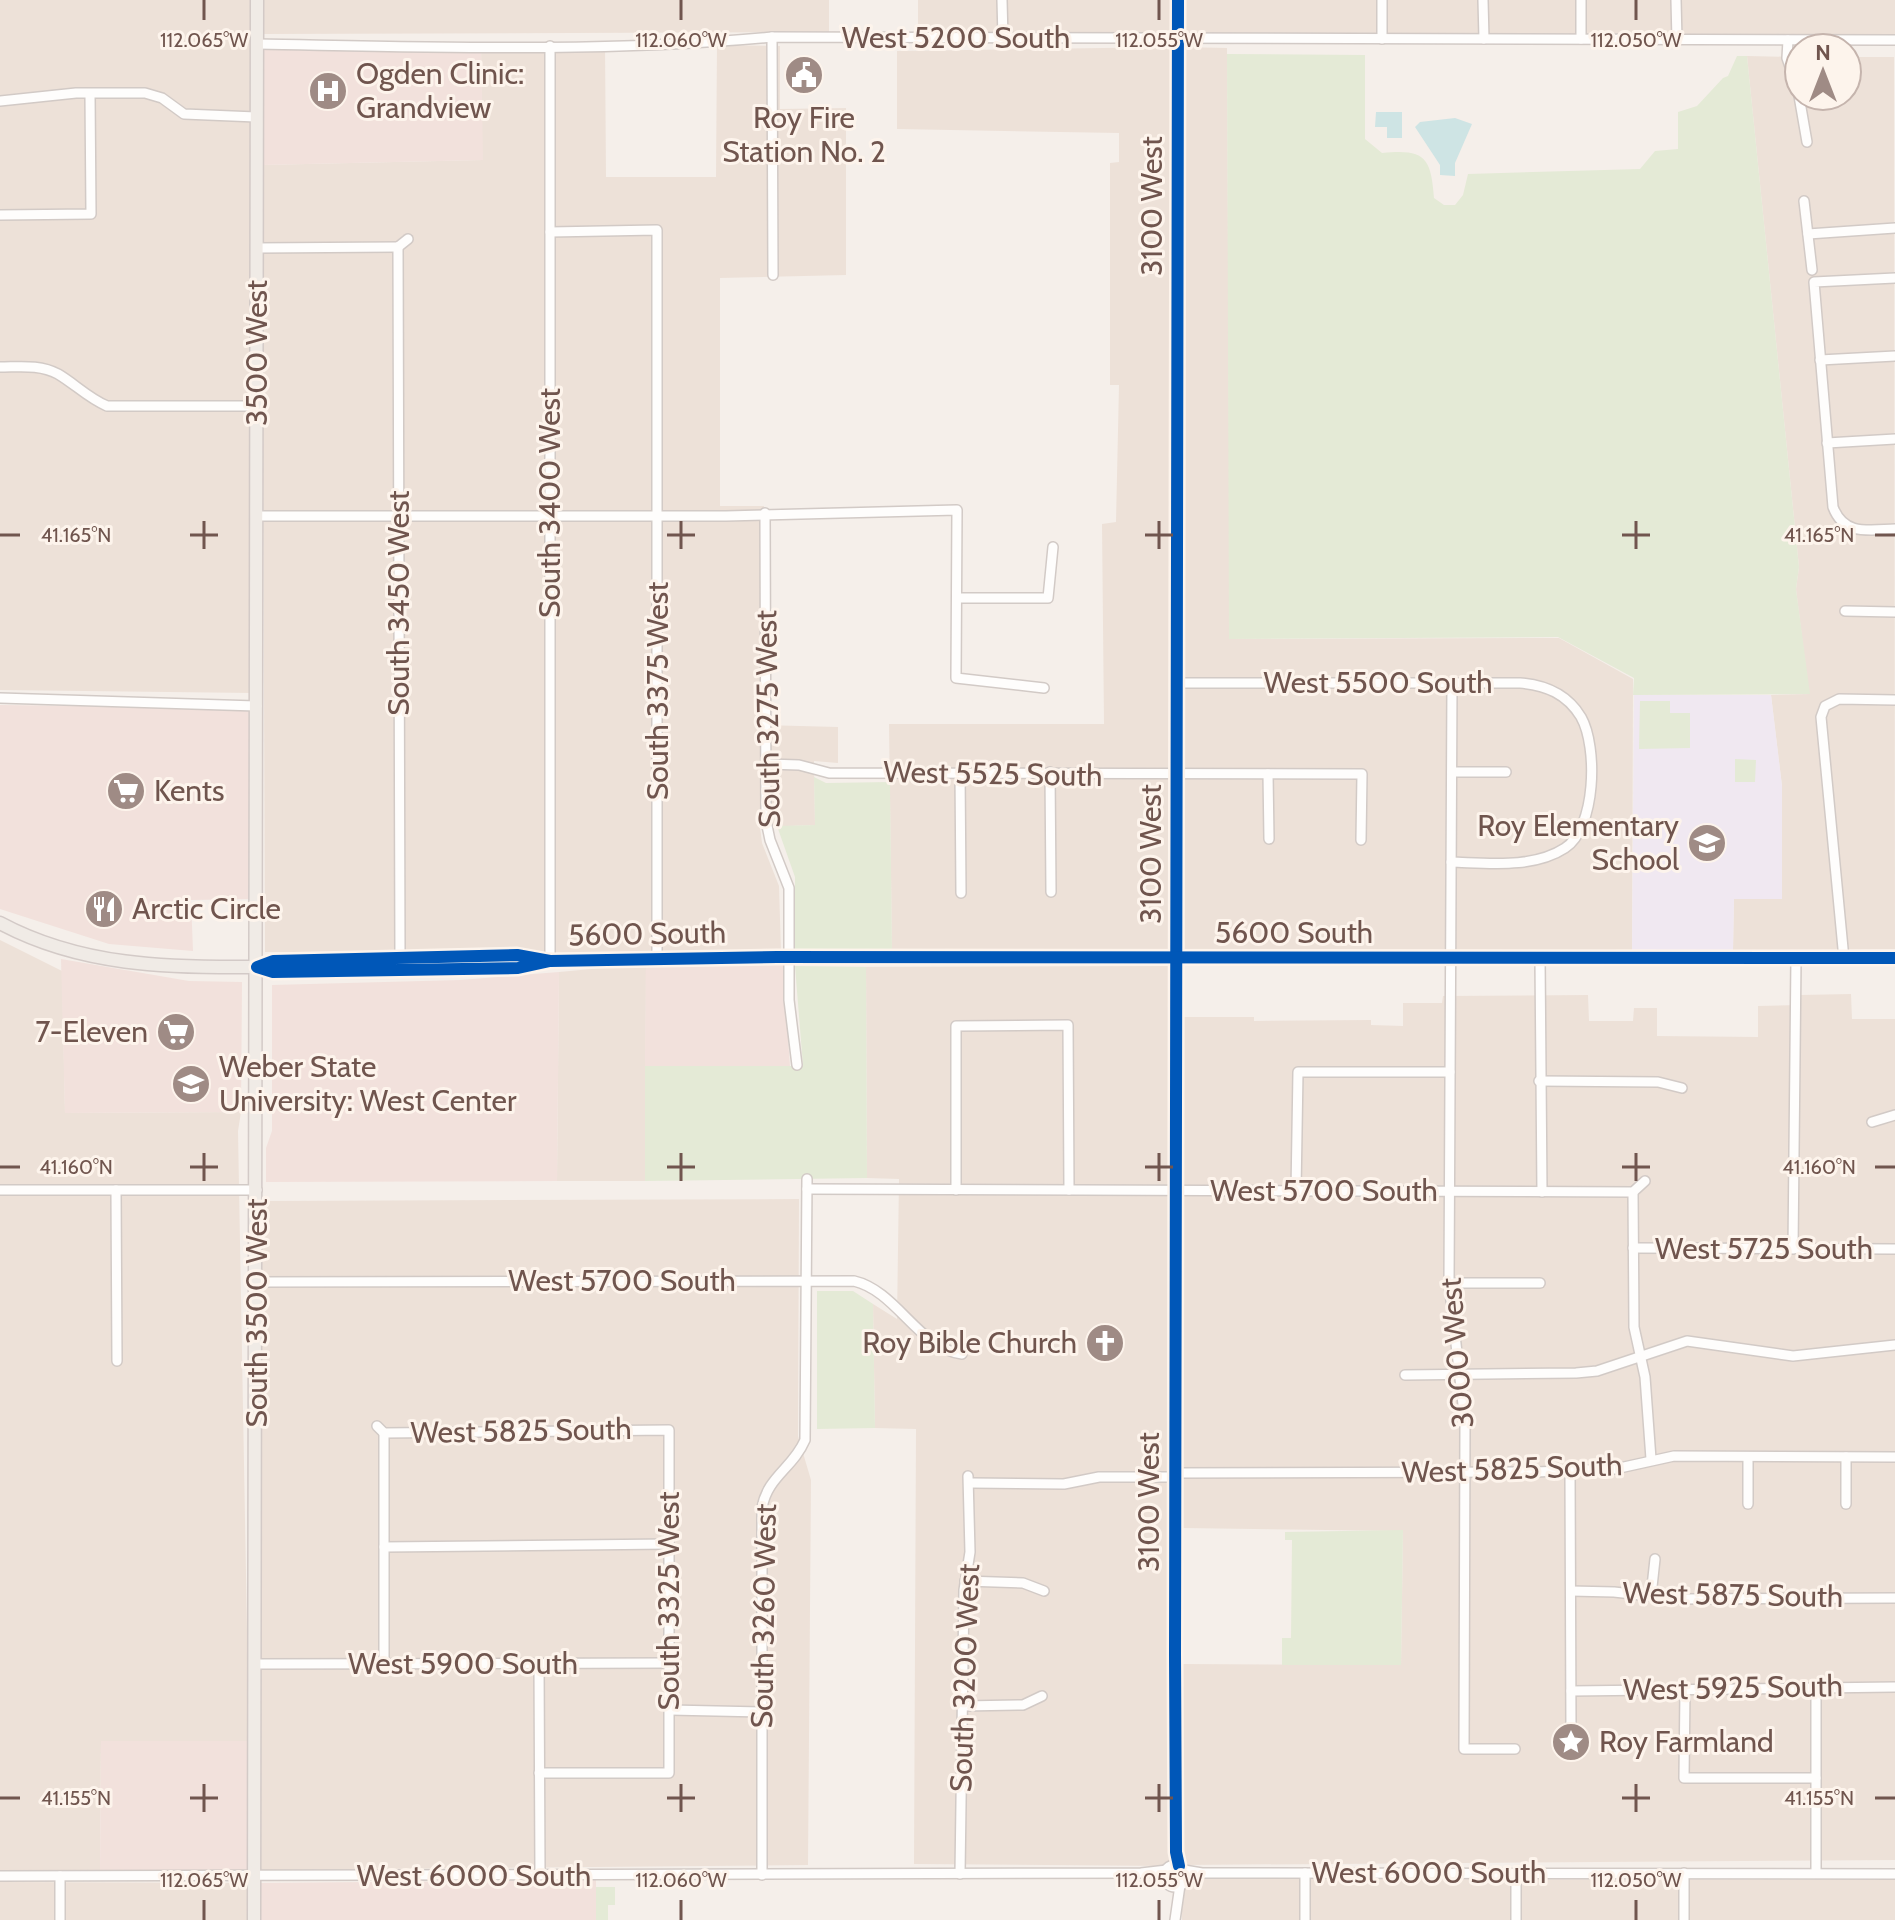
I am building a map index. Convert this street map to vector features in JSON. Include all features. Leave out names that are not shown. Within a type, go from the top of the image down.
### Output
[{"type":"main road","name":"3500 West","points":[[257,0],[257,706]]},
{"type":"main road","name":"South 3500 West","points":[[254,1920],[257,706]]},
{"type":"main road","points":[[0,923],[60,948],[105,960],[189,967],[257,967]]},
{"type":"main road","name":"5600 South","points":[[257,967],[273,961],[517,955],[550,961],[777,957],[789,960],[1895,958]]},
{"type":"main road","name":"5600 South","points":[[257,967],[273,972],[518,968],[550,961]]},
{"type":"street","points":[[1002,0],[1003,38]]},
{"type":"street","name":"3100 West","points":[[1175,1874],[1178,0]]},
{"type":"street","points":[[1382,0],[1382,39]]},
{"type":"street","points":[[1483,0],[1484,39]]},
{"type":"street","points":[[1581,0],[1581,39]]},
{"type":"street","points":[[1676,0],[1677,40]]},
{"type":"street","name":"West 5200 South","points":[[258,44],[691,45],[772,37],[1783,40]]},
{"type":"street","points":[[772,37],[773,275]]},
{"type":"street","name":"West 5200 South","points":[[1863,40],[1895,40]]},
{"type":"street","name":"South 3400 West","points":[[550,46],[550,961]]},
{"type":"street","points":[[0,101],[145,93],[162,98],[184,114],[257,117]]},
{"type":"street","points":[[0,215],[91,214],[90,94]]},
{"type":"street","points":[[1802,112],[1807,142]]},
{"type":"street","points":[[1804,201],[1812,270]]},
{"type":"street","points":[[1808,234],[1895,228]]},
{"type":"street","name":"South 3375 West","points":[[550,232],[657,230],[657,961]]},
{"type":"street","points":[[257,248],[398,247],[408,239]]},
{"type":"street","name":"South 3450 West","points":[[398,247],[400,959]]},
{"type":"street","points":[[1895,278],[1814,282],[1833,507],[1837,518],[1858,530],[1895,529]]},
{"type":"street","points":[[1820,360],[1895,356]]},
{"type":"street","points":[[0,367],[37,367],[57,373],[90,399],[107,406],[257,406]]},
{"type":"street","points":[[1827,443],[1895,439]]},
{"type":"street","points":[[257,516],[658,516],[957,510],[956,678],[1044,688]]},
{"type":"street","name":"South 3275 West","points":[[765,513],[766,821],[789,888],[789,960],[797,1065]]},
{"type":"street","points":[[957,598],[1048,598],[1053,547]]},
{"type":"street","points":[[1845,611],[1895,612]]},
{"type":"street","name":"West 5500 South","points":[[1177,683],[1539,685],[1556,692],[1572,705],[1586,729],[1590,746],[1590,796],[1582,830],[1565,849],[1531,861],[1451,862]]},
{"type":"street","name":"3000 West","points":[[1452,683],[1449,1283],[1451,1320],[1462,1375],[1464,1749],[1515,1749]]},
{"type":"street","points":[[0,698],[257,706]]},
{"type":"street","points":[[1844,959],[1821,717],[1825,706],[1839,699],[1895,700]]},
{"type":"street","name":"West 5525 South","points":[[768,764],[799,765],[829,773],[1362,774],[1361,840]]},
{"type":"street","points":[[960,772],[961,893]]},
{"type":"street","points":[[1050,772],[1051,892]]},
{"type":"street","points":[[1452,772],[1506,772]]},
{"type":"street","points":[[1268,774],[1269,839]]},
{"type":"street","points":[[1540,958],[1542,1192]]},
{"type":"street","points":[[1793,1249],[1796,958]]},
{"type":"street","points":[[956,1190],[956,1026],[1068,1025],[1069,1190]]},
{"type":"street","points":[[1296,1191],[1298,1072],[1450,1072]]},
{"type":"street","points":[[1539,1081],[1658,1082],[1682,1088]]},
{"type":"street","points":[[1872,1122],[1895,1115]]},
{"type":"street","points":[[1645,1181],[1633,1192],[1634,1327],[1651,1459]]},
{"type":"street","name":"West 5700 South","points":[[807,1184],[956,1190],[1633,1192]]},
{"type":"street","name":"South 3260 West","points":[[762,1875],[762,1508],[768,1486],[793,1462],[805,1440],[807,1184]]},
{"type":"street","points":[[0,1190],[257,1190]]},
{"type":"street","points":[[116,1190],[117,1361]]},
{"type":"street","name":"West 5725 South","points":[[1633,1248],[1895,1249]]},
{"type":"street","name":"West 5700 South","points":[[257,1282],[863,1283],[945,1352],[962,1354]]},
{"type":"street","points":[[1449,1283],[1540,1283]]},
{"type":"street","points":[[1405,1375],[1597,1371],[1687,1341],[1793,1356],[1895,1345]]},
{"type":"street","name":"West 5825 South","points":[[384,1547],[380,1429],[669,1430]]},
{"type":"street","name":"South 3325 West","points":[[539,1773],[669,1773],[669,1430]]},
{"type":"street","points":[[1748,1457],[1748,1504]]},
{"type":"street","points":[[1846,1457],[1846,1504]]},
{"type":"street","name":"West 5825 South","points":[[969,1479],[1064,1484],[1099,1477],[1615,1469],[1651,1459],[1895,1457]]},
{"type":"street","points":[[1570,1470],[1571,1733]]},
{"type":"street","name":"South 3200 West","points":[[960,1874],[965,1581],[970,1552],[969,1479]]},
{"type":"street","points":[[384,1664],[384,1547],[669,1544]]},
{"type":"street","points":[[1651,1596],[1655,1559]]},
{"type":"street","points":[[965,1581],[1023,1583],[1044,1591]]},
{"type":"street","name":"West 5875 South","points":[[1571,1591],[1677,1599],[1895,1598]]},
{"type":"street","points":[[539,1663],[540,1875]]},
{"type":"street","name":"West 5900 South","points":[[257,1664],[669,1663]]},
{"type":"street","points":[[1816,1687],[1816,1873]]},
{"type":"street","name":"West 5925 South","points":[[1571,1691],[1895,1687]]},
{"type":"street","points":[[1685,1689],[1684,1778],[1816,1778]]},
{"type":"street","points":[[963,1706],[1023,1705],[1042,1696]]},
{"type":"street","points":[[670,1710],[762,1712]]},
{"type":"street","points":[[1305,1873],[1305,1920]]},
{"type":"street","points":[[1516,1873],[1516,1920]]},
{"type":"street","points":[[1684,1873],[1684,1920]]},
{"type":"street","points":[[1175,1874],[1175,1920]]},
{"type":"street","name":"West 6000 South","points":[[0,1876],[1895,1874]]},
{"type":"street","points":[[60,1876],[60,1920]]},
{"type":"shaded area","points":[[0,0],[252,0],[253,693],[0,690]]},
{"type":"shaded area","points":[[262,0],[829,0],[829,32],[262,34]]},
{"type":"shaded area","points":[[918,0],[1171,0],[1171,34],[918,34]]},
{"type":"shaded area","points":[[1183,0],[1895,0],[1895,34],[1183,35]]},
{"type":"shaded area","points":[[261,43],[481,44],[483,160],[262,165]]},
{"type":"shaded area","points":[[481,44],[605,44],[606,177],[716,177],[717,45],[780,46],[780,109],[846,108],[846,275],[720,278],[720,506],[764,506],[762,725],[838,727],[838,763],[814,761],[815,825],[760,827],[762,843],[779,886],[781,953],[265,952],[262,165],[482,160]]},
{"type":"shaded area","points":[[1173,47],[1174,954],[892,951],[889,724],[1104,724],[1102,524],[1116,522],[1119,385],[1110,385],[1110,163],[1119,162],[1119,133],[897,129],[897,51]]},
{"type":"shaded area","points":[[1180,47],[1227,48],[1230,639],[1559,638],[1633,679],[1632,954],[1182,955]]},
{"type":"shaded area","points":[[1747,56],[1783,57],[1783,112],[1863,112],[1863,57],[1894,57],[1895,949],[1733,950],[1734,899],[1782,899],[1782,786],[1771,695],[1809,694],[1796,589],[1799,567]]},
{"type":"shaded area","points":[[1376,112],[1402,112],[1402,138],[1387,138],[1387,127],[1375,127]]},
{"type":"shaded area","points":[[1455,118],[1472,124],[1455,163],[1455,176],[1440,175],[1440,165],[1415,127],[1420,122]]},
{"type":"shaded area","name":"Roy Elementary School","points":[[1634,695],[1771,695],[1782,786],[1782,899],[1734,899],[1733,950],[1632,954]]},
{"type":"shaded area","points":[[0,705],[253,708],[252,899],[191,900],[193,951],[109,944],[0,909]]},
{"type":"shaded area","points":[[0,940],[62,971],[65,1113],[241,1112],[238,1131],[249,1741],[101,1741],[100,1870],[0,1870]]},
{"type":"shaded area","points":[[61,959],[189,981],[242,982],[241,1112],[65,1113]]},
{"type":"shaded area","points":[[646,964],[645,1181],[557,1181],[559,972]]},
{"type":"shaded area","points":[[646,964],[783,965],[790,1067],[645,1066]]},
{"type":"shaded area","points":[[1169,966],[1169,1866],[914,1864],[916,1429],[875,1428],[873,1304],[897,1319],[899,1179],[867,1178],[866,967]]},
{"type":"shaded area","points":[[559,972],[557,1181],[266,1182],[266,1148],[272,1131],[272,985],[460,980]]},
{"type":"shaded area","points":[[1851,994],[1852,1019],[1895,1019],[1895,1860],[1181,1865],[1181,1664],[1401,1665],[1403,1531],[1183,1528],[1183,1017],[1254,1017],[1254,1021],[1371,1020],[1371,1025],[1403,1026],[1403,1003],[1442,1003],[1443,996],[1588,995],[1589,1021],[1633,1021],[1634,1008],[1657,1008],[1657,1036],[1758,1037],[1758,1006],[1800,1005],[1800,995]]},
{"type":"shaded area","points":[[799,1199],[798,1436],[811,1480],[808,1865],[261,1870],[262,1201]]},
{"type":"shaded area","points":[[101,1741],[249,1741],[249,1874],[100,1870]]},
{"type":"shaded area","points":[[1190,1879],[1895,1880],[1895,1920],[1182,1920],[1182,1887]]},
{"type":"shaded area","points":[[596,1880],[596,1920],[261,1920],[261,1883]]},
{"type":"shaded area","points":[[0,1882],[249,1883],[249,1920],[0,1920]]},
{"type":"green space","points":[[1227,54],[1365,55],[1365,139],[1382,153],[1407,152],[1423,158],[1431,173],[1434,198],[1444,205],[1455,205],[1463,195],[1468,174],[1640,169],[1655,151],[1678,149],[1678,112],[1697,106],[1728,76],[1737,56],[1747,56],[1799,567],[1796,589],[1810,694],[1633,695],[1634,678],[1558,637],[1229,639]]},
{"type":"green space","points":[[1640,701],[1670,701],[1670,713],[1690,713],[1690,748],[1639,749]]},
{"type":"green space","points":[[1735,759],[1756,760],[1755,782],[1735,782]]},
{"type":"green space","points":[[814,777],[826,783],[890,782],[892,951],[795,951],[795,877],[777,826],[815,825]]},
{"type":"green space","points":[[795,966],[866,967],[867,1178],[645,1181],[645,1066],[803,1066]]},
{"type":"green space","points":[[817,1291],[853,1291],[873,1304],[875,1428],[817,1429]]},
{"type":"green space","points":[[1403,1530],[1401,1665],[1282,1665],[1282,1638],[1291,1638],[1292,1540],[1285,1540],[1285,1532]]},
{"type":"green space","points":[[596,1887],[615,1887],[615,1905],[608,1905],[608,1920],[596,1920]]},
{"type":"cycle path","points":[[1178,0],[1175,1654],[1176,1852],[1179,1866]]},
{"type":"cycle path","points":[[517,955],[550,961],[518,968],[273,972],[257,967],[273,961],[517,955]]},
{"type":"cycle path","points":[[550,961],[777,957],[1895,958]]},
{"type":"place","name":"Roy Fire Station No. 2","points":[[804,75]]},
{"type":"place","name":"Ogden Clinic: Grandview","points":[[328,91]]},
{"type":"place","name":"Kents","points":[[126,791]]},
{"type":"place","name":"Roy Elementary School","points":[[1707,843]]},
{"type":"place","name":"Arctic Circle","points":[[104,909]]},
{"type":"place","name":"7-Eleven","points":[[176,1032]]},
{"type":"place","name":"Weber State University: West Center","points":[[191,1084]]},
{"type":"place","name":"Roy Bible Church","points":[[1105,1343]]},
{"type":"place","name":"Roy Farmland","points":[[1571,1742]]}]
